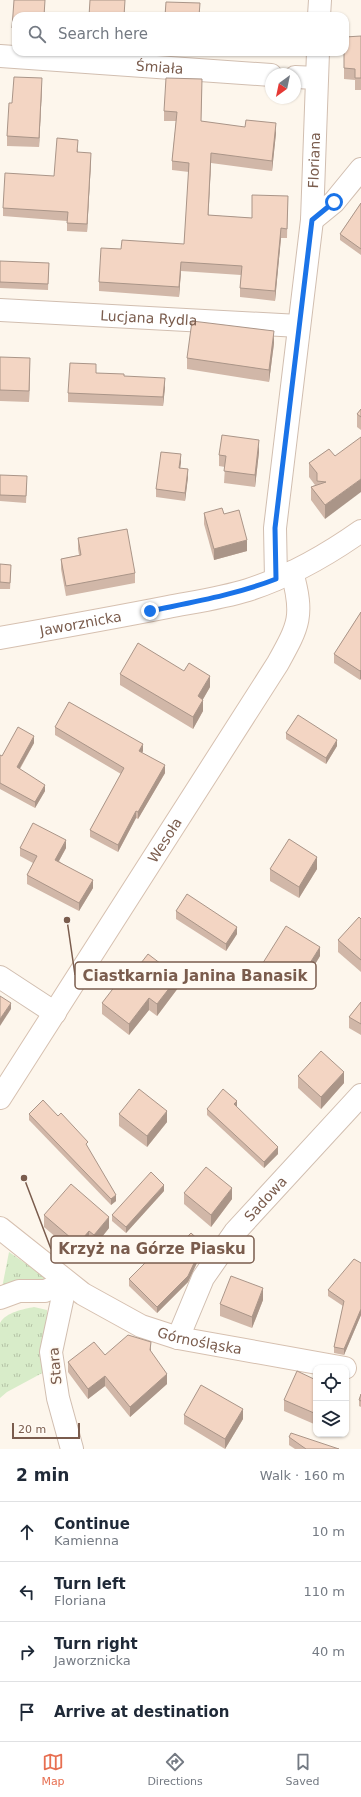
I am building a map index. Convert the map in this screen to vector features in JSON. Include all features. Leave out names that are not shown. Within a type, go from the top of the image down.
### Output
[{"type":"street","points":[[319,12],[320,0]]},
{"type":"street","name":"Śmiała","points":[[0,56],[265,75]]},
{"type":"street","name":"Floriana","points":[[284,575],[275,528],[298,326],[312,220],[318,56]]},
{"type":"street","points":[[301,77],[317,78]]},
{"type":"street","points":[[312,220],[334,202],[361,169]]},
{"type":"street","name":"Lucjana Rydla","points":[[0,310],[298,326]]},
{"type":"street","name":"Jaworznicka","points":[[0,638],[249,590],[284,575],[338,548],[361,531]]},
{"type":"street","name":"Wesoła","points":[[0,1098],[278,664],[293,636],[299,617],[299,601],[284,575]]},
{"type":"street","points":[[0,977],[55,1013]]},
{"type":"street","name":"Sadowa","points":[[178,1338],[203,1278],[235,1232],[361,1095]]},
{"type":"street","name":"Górnośląska","points":[[0,1228],[83,1294],[141,1326],[178,1338],[328,1365]]},
{"type":"street","points":[[0,1298],[19,1291],[45,1291],[66,1282]]},
{"type":"street","name":"Stara","points":[[66,1282],[51,1352],[58,1398],[72,1449]]},
{"type":"street","name":"Górnośląska","points":[[349,1369],[361,1372]]},
{"type":"green space","points":[[9,1252],[47,1278],[2,1288]]},
{"type":"green space","points":[[34,1307],[47,1310],[46,1371],[7,1392],[0,1398],[0,1323],[6,1316],[20,1310]]},
{"type":"building","points":[[14,0],[45,0],[44,12],[13,12]]},
{"type":"building","points":[[90,0],[125,0],[124,12],[89,12]]},
{"type":"building","points":[[166,2],[200,3],[199,12],[165,12]]},
{"type":"building","points":[[361,36],[361,78],[355,78],[355,69],[344,68],[344,56],[349,56],[349,37]]},
{"type":"building","points":[[14,77],[42,78],[39,138],[7,136],[9,103],[12,103]]},
{"type":"building","points":[[166,78],[202,79],[201,121],[245,127],[246,120],[276,123],[272,161],[211,153],[208,215],[252,218],[252,195],[288,196],[287,229],[281,228],[275,291],[240,288],[242,266],[181,262],[179,287],[99,282],[101,248],[121,249],[122,240],[184,244],[189,163],[172,161],[177,112],[164,111]]},
{"type":"building","points":[[57,138],[78,140],[77,152],[91,153],[87,224],[67,223],[68,212],[3,208],[5,173],[54,176]]},
{"type":"building","points":[[361,203],[361,249],[340,234]]},
{"type":"building","points":[[0,261],[49,263],[48,284],[0,282]]},
{"type":"building","points":[[192,321],[274,331],[269,370],[187,358]]},
{"type":"building","points":[[0,357],[30,358],[29,391],[0,390]]},
{"type":"building","points":[[70,363],[96,364],[96,373],[165,378],[163,397],[68,393]]},
{"type":"building","points":[[361,409],[361,417],[357,414]]},
{"type":"building","points":[[222,435],[259,440],[255,475],[224,471],[226,456],[219,455]]},
{"type":"building","points":[[361,437],[361,479],[325,505],[311,487],[326,482],[317,481],[317,473],[309,463],[329,449],[335,456]]},
{"type":"building","points":[[161,452],[181,454],[179,468],[188,469],[185,493],[156,489]]},
{"type":"building","points":[[0,475],[27,476],[26,496],[0,495]]},
{"type":"building","points":[[222,508],[224,514],[239,510],[247,540],[214,549],[204,513]]},
{"type":"building","points":[[127,529],[135,573],[66,586],[61,559],[81,555],[78,538]]},
{"type":"building","points":[[0,564],[11,565],[10,583],[0,582]]},
{"type":"building","points":[[361,612],[361,670],[360,671],[334,654]]},
{"type":"building","points":[[138,643],[184,671],[189,663],[210,676],[198,696],[203,700],[193,717],[120,674]]},
{"type":"building","points":[[69,702],[143,744],[139,751],[165,765],[138,812],[136,811],[118,845],[90,830],[124,768],[55,727]]},
{"type":"building","points":[[298,715],[337,740],[326,758],[286,733]]},
{"type":"building","points":[[18,727],[34,736],[17,767],[45,785],[35,802],[0,783],[0,755],[2,756]]},
{"type":"building","points":[[33,823],[66,840],[55,860],[93,880],[79,903],[27,875],[37,856],[20,848]]},
{"type":"building","points":[[289,839],[317,857],[299,887],[270,869]]},
{"type":"building","points":[[187,894],[237,927],[226,944],[176,911]]},
{"type":"building","points":[[359,917],[361,919],[361,960],[338,940]]},
{"type":"building","points":[[286,926],[320,947],[300,979],[283,969],[279,977],[261,966]]},
{"type":"building","points":[[148,954],[178,977],[157,1004],[149,998],[129,1024],[102,1003],[122,977],[127,981]]},
{"type":"building","points":[[0,996],[11,1003],[0,1019]]},
{"type":"building","points":[[361,1002],[361,1024],[349,1017]]},
{"type":"building","points":[[321,1051],[344,1072],[321,1097],[298,1076]]},
{"type":"building","points":[[139,1089],[167,1111],[147,1136],[119,1114]]},
{"type":"building","points":[[223,1089],[237,1101],[234,1104],[278,1147],[264,1162],[207,1109]]},
{"type":"building","points":[[43,1100],[58,1116],[61,1113],[88,1142],[86,1144],[116,1195],[111,1199],[29,1114]]},
{"type":"building","points":[[206,1167],[232,1188],[211,1215],[184,1193]]},
{"type":"building","points":[[151,1172],[164,1185],[126,1227],[112,1215]]},
{"type":"building","points":[[71,1184],[109,1217],[94,1235],[89,1231],[78,1244],[44,1215]]},
{"type":"building","points":[[191,1233],[203,1244],[188,1276],[157,1307],[129,1279],[155,1253],[163,1261]]},
{"type":"building","points":[[354,1259],[361,1263],[361,1309],[344,1349],[334,1347],[344,1301],[328,1290]]},
{"type":"building","points":[[231,1276],[263,1288],[252,1317],[220,1304]]},
{"type":"building","points":[[128,1335],[151,1342],[150,1350],[167,1374],[130,1407],[105,1376],[88,1389],[68,1362],[94,1342],[105,1355]]},
{"type":"building","points":[[297,1371],[313,1379],[313,1413],[284,1400]]},
{"type":"building","points":[[201,1385],[243,1409],[225,1439],[184,1415]]},
{"type":"building","points":[[291,1433],[339,1449],[306,1449],[289,1437]]},
{"type":"place","name":"Ciastkarnia Janina Banasik","points":[[67,920]]},
{"type":"place","name":"Krzyż na Górze Piasku","points":[[24,1178]]},
{"type":"route","points":[[150,611],[249,590],[276,579],[275,528],[298,326],[312,220],[334,202]]}]
